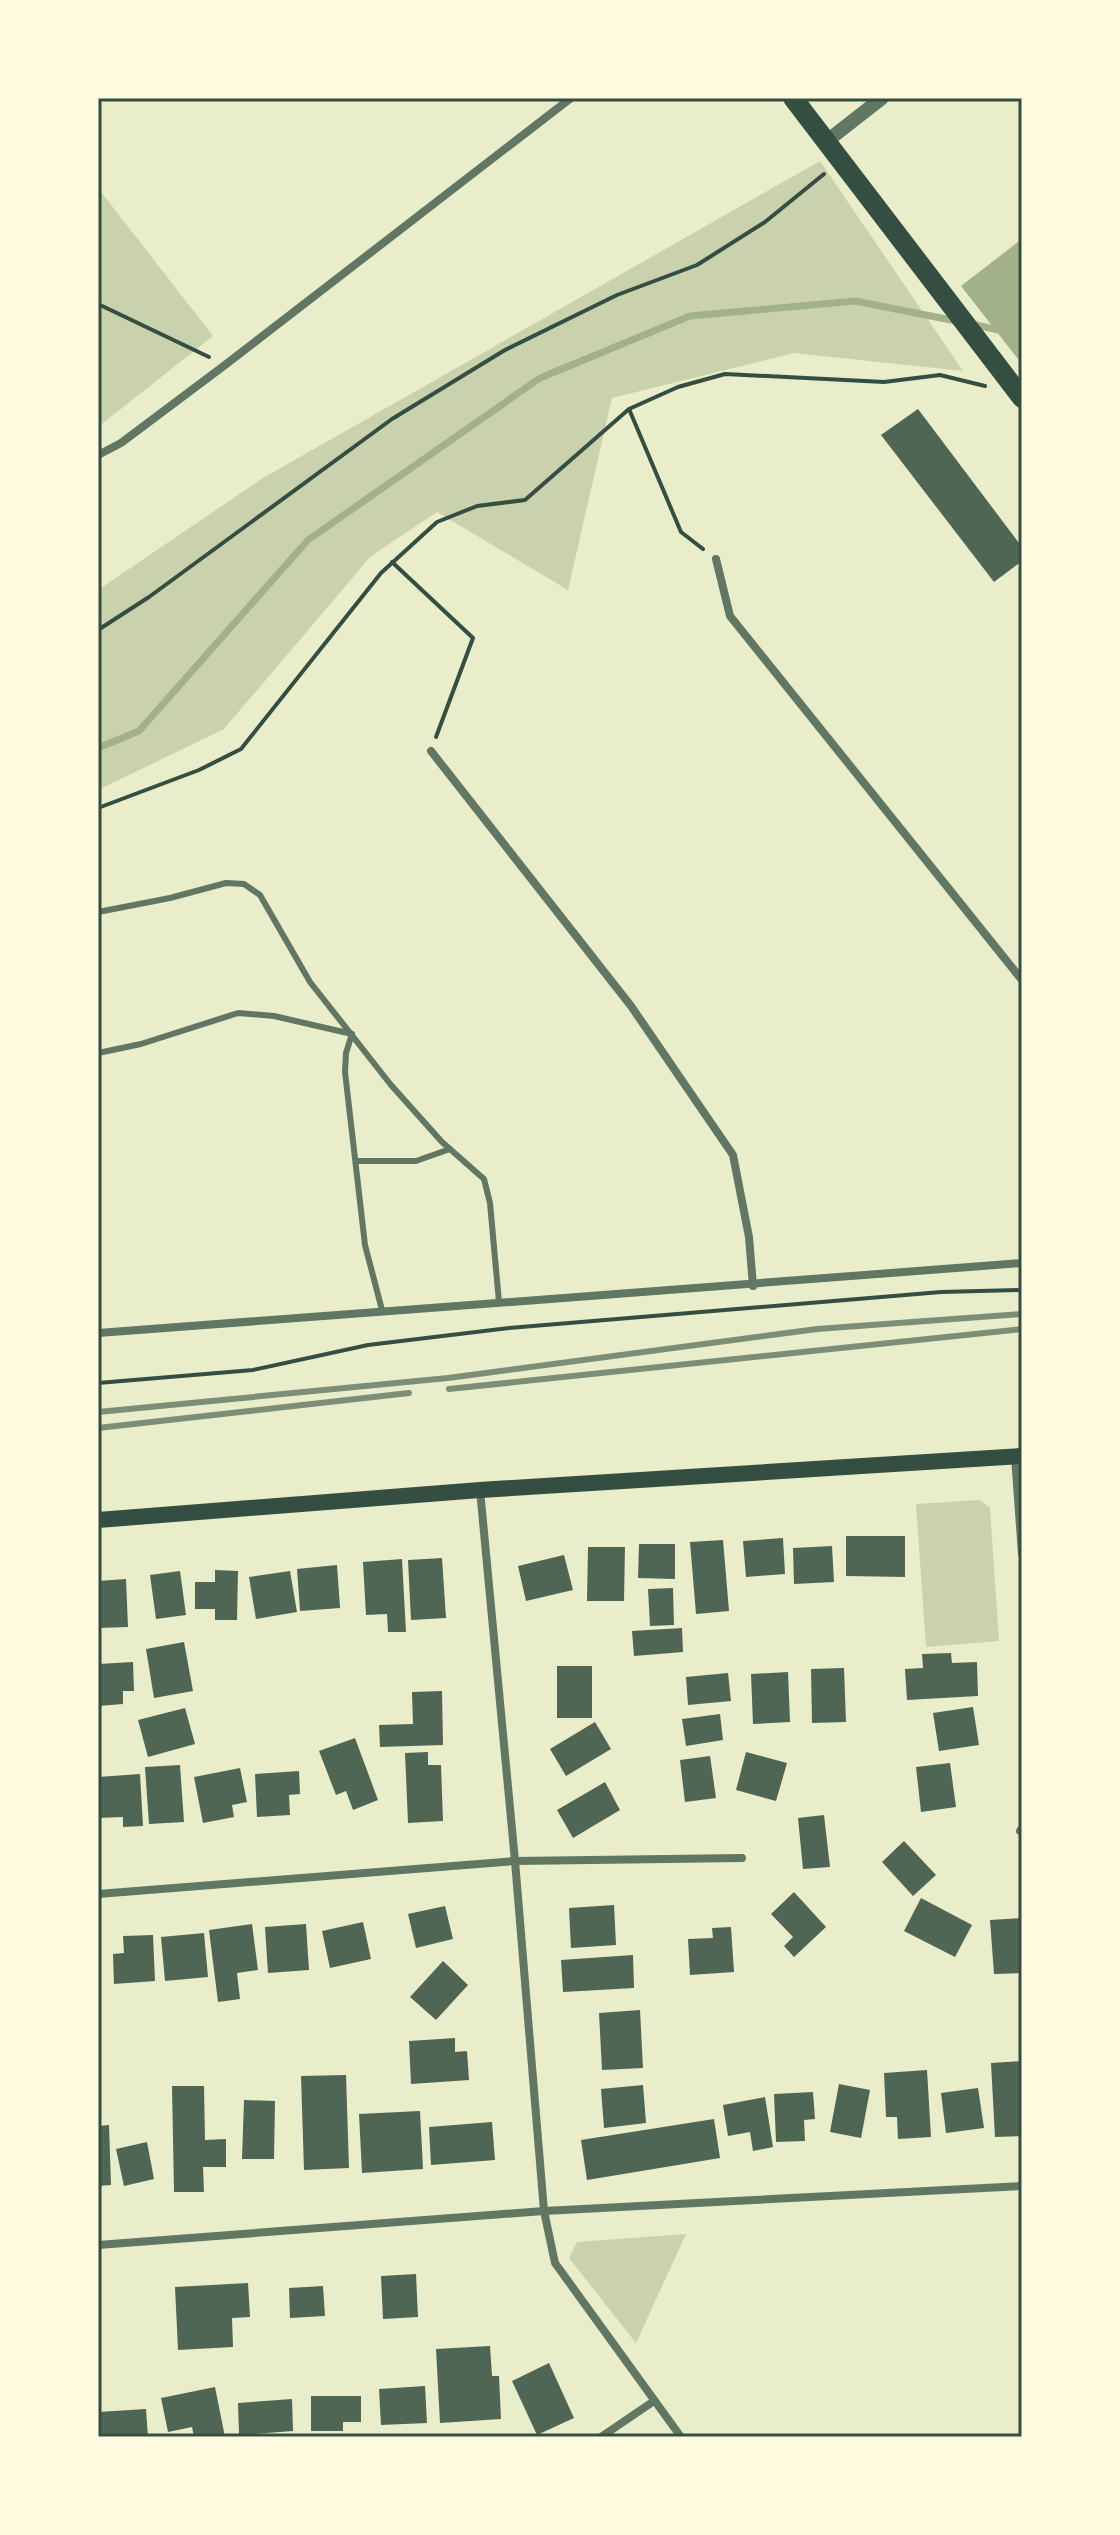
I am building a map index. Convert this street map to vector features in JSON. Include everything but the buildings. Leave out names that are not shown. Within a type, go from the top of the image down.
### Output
[{"type":"main road","points":[[793,98],[1021,396]]},
{"type":"main road","points":[[98,1520],[480,1490],[1018,1456]]},
{"type":"street","points":[[98,455],[121,443],[225,365],[571,98]]},
{"type":"street","points":[[827,141],[882,98]]},
{"type":"street","points":[[716,559],[730,616],[1022,980]]},
{"type":"street","points":[[431,751],[631,1006],[733,1155],[749,1237],[753,1286]]},
{"type":"street","points":[[100,1331],[753,1286],[1022,1263]]},
{"type":"street","points":[[1018,1456],[1022,1554]]},
{"type":"street","points":[[480,1490],[544,2211],[555,2263],[681,2437]]},
{"type":"street","points":[[98,1894],[515,1861],[742,1858]]},
{"type":"street","points":[[98,2245],[544,2211],[1022,2186]]},
{"type":"street","points":[[601,2437],[654,2401]]},
{"type":"lane","points":[[98,912],[170,898],[215,885],[239,883],[250,887],[267,906],[310,982],[405,1103],[481,1176],[487,1186],[499,1302]]},
{"type":"lane","points":[[98,1053],[141,1044],[238,1013],[274,1016],[352,1034]]},
{"type":"lane","points":[[352,1034],[346,1053],[345,1072],[365,1245],[382,1310]]},
{"type":"lane","points":[[356,1161],[416,1161],[450,1149]]},
{"type":"path","points":[[98,630],[149,597],[392,419],[505,350],[617,295],[697,265],[765,222],[841,160]]},
{"type":"path","points":[[98,304],[225,365]]},
{"type":"path","points":[[98,808],[199,770],[241,749],[392,562],[437,522],[477,506],[525,500],[629,409],[678,387],[725,374],[884,382],[940,375],[1021,396]]},
{"type":"path","points":[[629,409],[681,532],[716,559]]},
{"type":"path","points":[[392,562],[473,638],[431,751]]},
{"type":"path","points":[[98,1383],[253,1370],[368,1345],[509,1328],[941,1292],[1022,1290]]},
{"type":"shaded area","points":[[820,161],[963,371],[794,353],[612,398],[568,590],[437,512],[371,556],[224,729],[98,790],[98,590],[263,478]]},
{"type":"shaded area","points":[[98,188],[213,336],[98,427]]},
{"type":"shaded area","points":[[1022,239],[1022,360],[1018,359],[961,286]]},
{"type":"shaded area","points":[[980,1500],[990,1508],[999,1641],[926,1647],[916,1504]]},
{"type":"shaded area","points":[[686,2234],[636,2343],[569,2258],[577,2242]]},
{"type":"waterway","points":[[98,748],[139,731],[308,540],[540,378],[690,316],[855,301],[956,321]]},
{"type":"waterway","points":[[972,324],[1003,331]]},
{"type":"railway","points":[[98,1412],[448,1378],[817,1329],[1022,1314]]},
{"type":"railway","points":[[449,1389],[1022,1329]]},
{"type":"railway","points":[[98,1428],[409,1393]]}]
